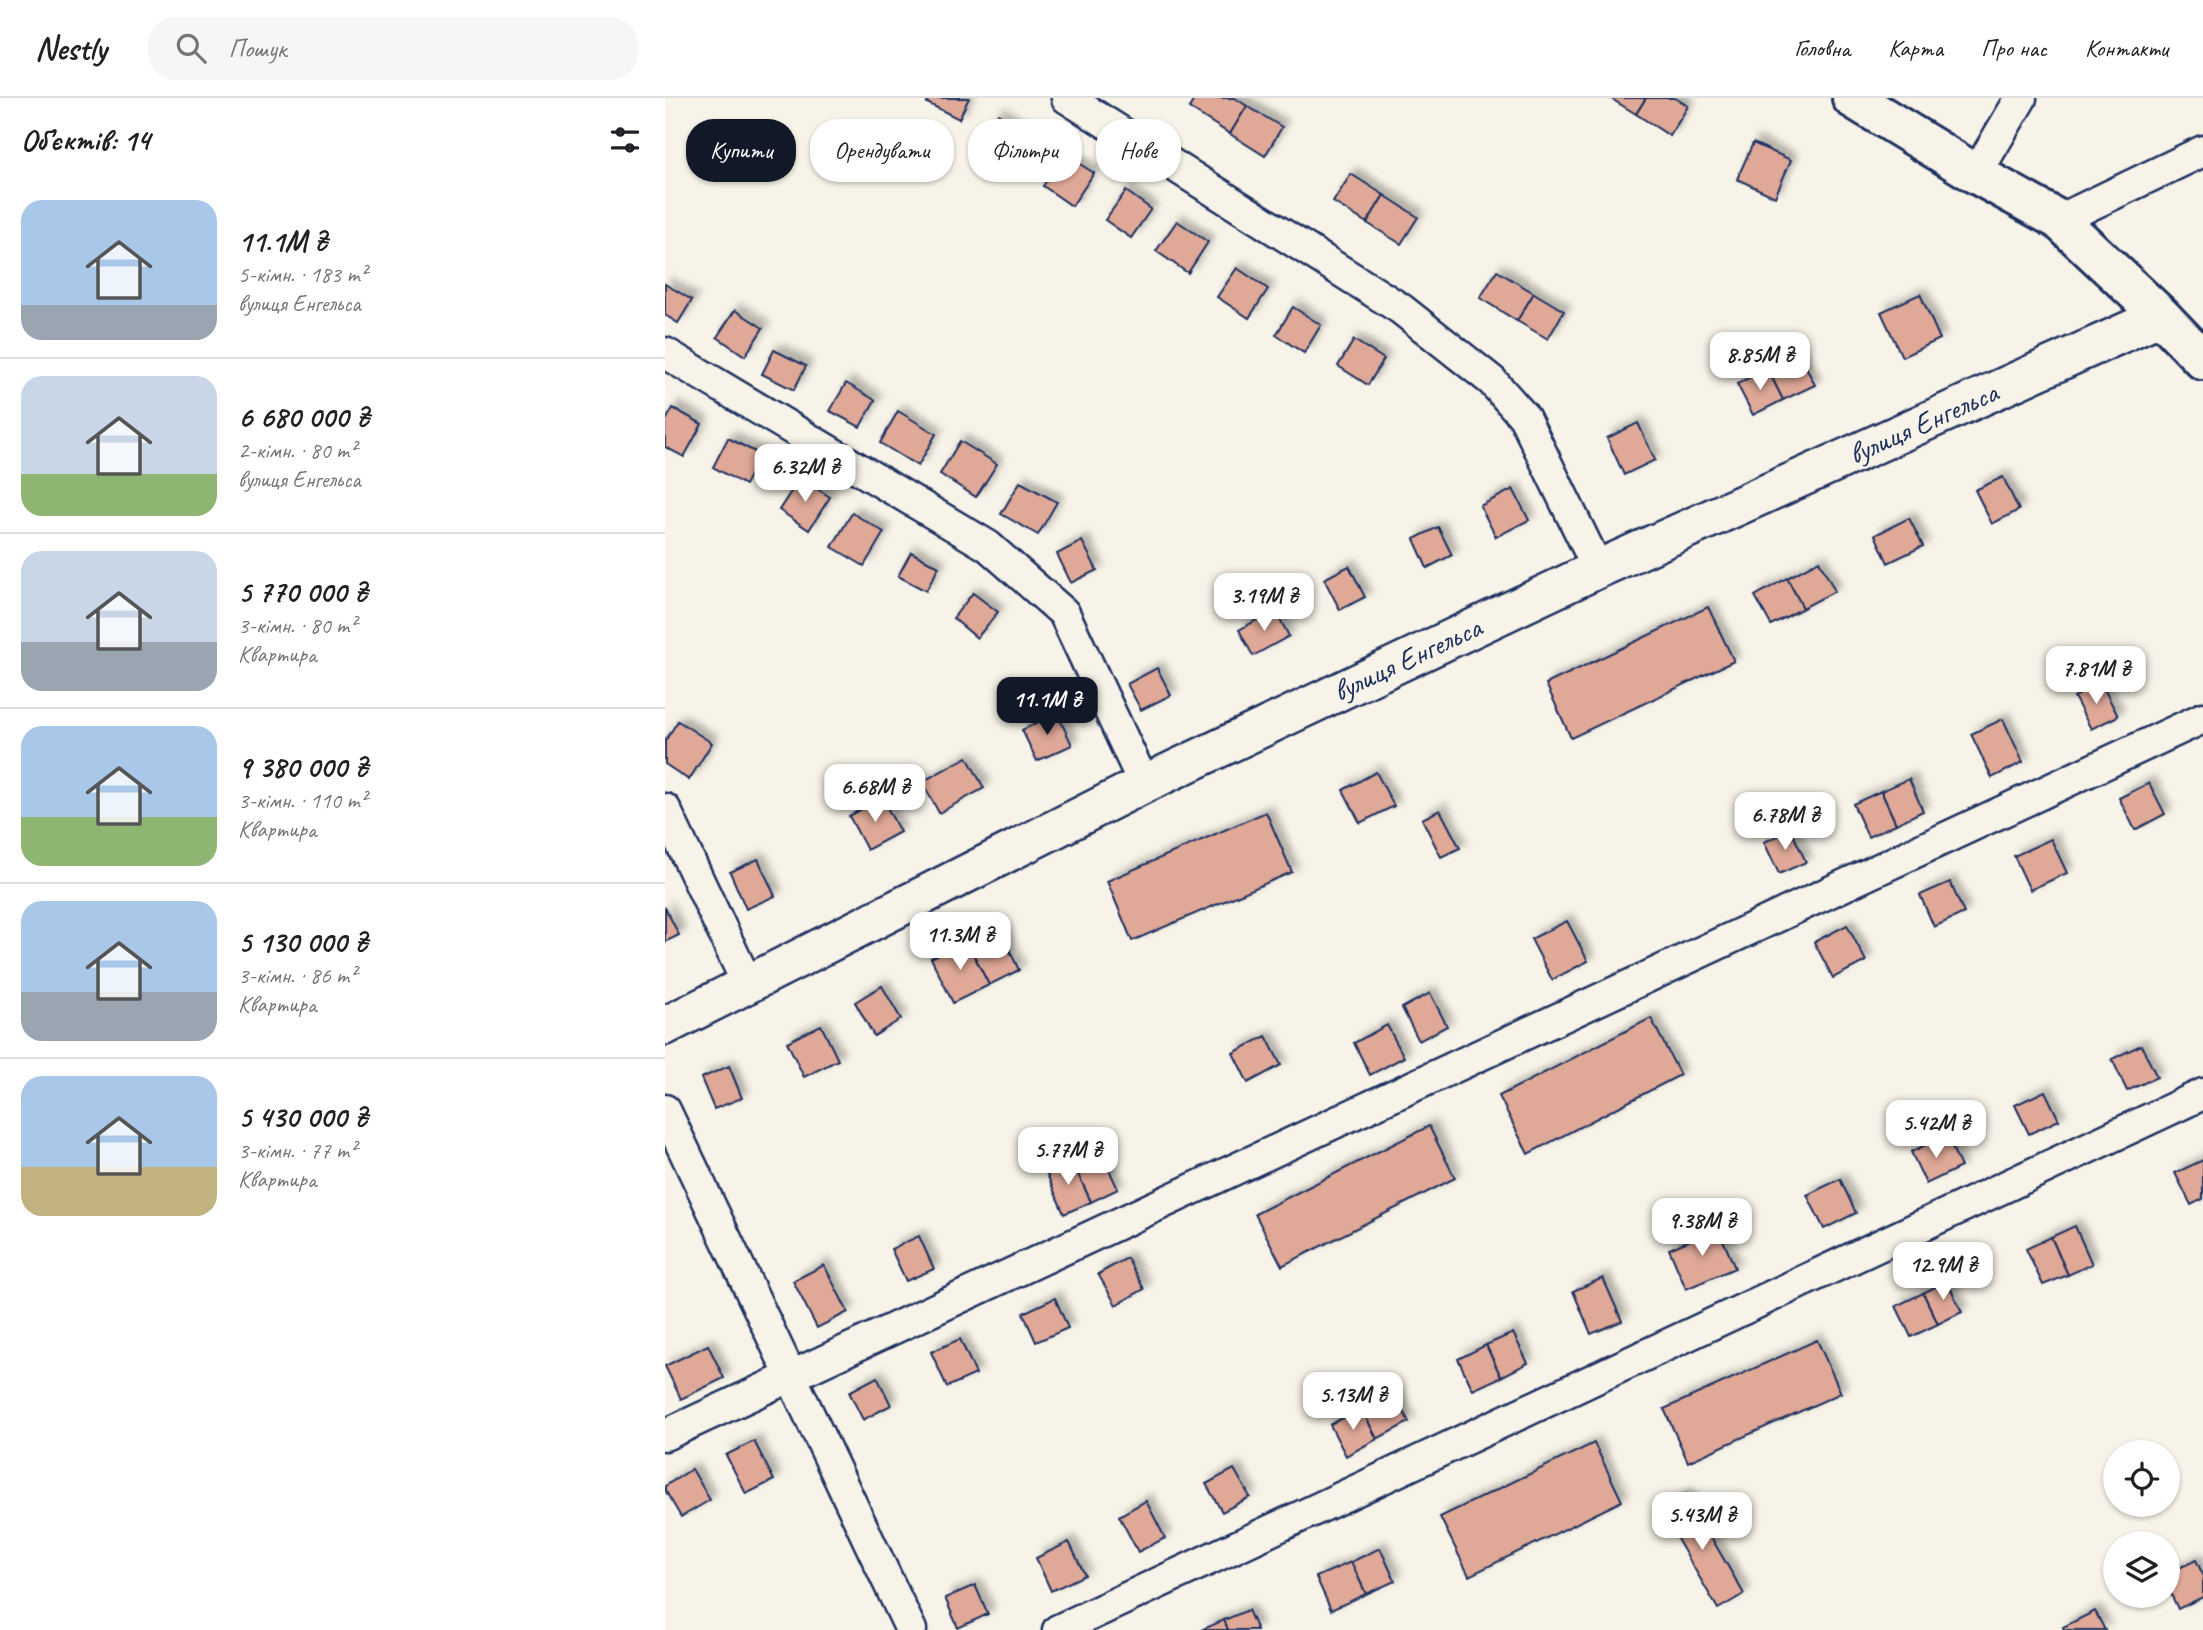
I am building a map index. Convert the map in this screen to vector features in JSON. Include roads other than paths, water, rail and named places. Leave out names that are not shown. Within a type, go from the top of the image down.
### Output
[{"type":"main road","points":[[1852,98],[1976,174],[2059,220],[2161,316],[2203,360]]},
{"type":"street","points":[[1067,98],[1401,309],[1492,381],[1524,417],[1598,569]]},
{"type":"street","points":[[1976,174],[2021,98]]},
{"type":"street","points":[[2059,220],[2203,151]]},
{"type":"street","name":"вулиця Енгельса","points":[[665,1026],[1144,785],[1598,569],[2161,316]]},
{"type":"street","points":[[665,353],[988,546],[1064,613],[1144,785]]},
{"type":"street","points":[[665,1435],[2203,718]]},
{"type":"street","points":[[665,809],[748,985]]},
{"type":"street","points":[[1058,1630],[2203,1094]]},
{"type":"street","points":[[665,1110],[911,1630]]}]
